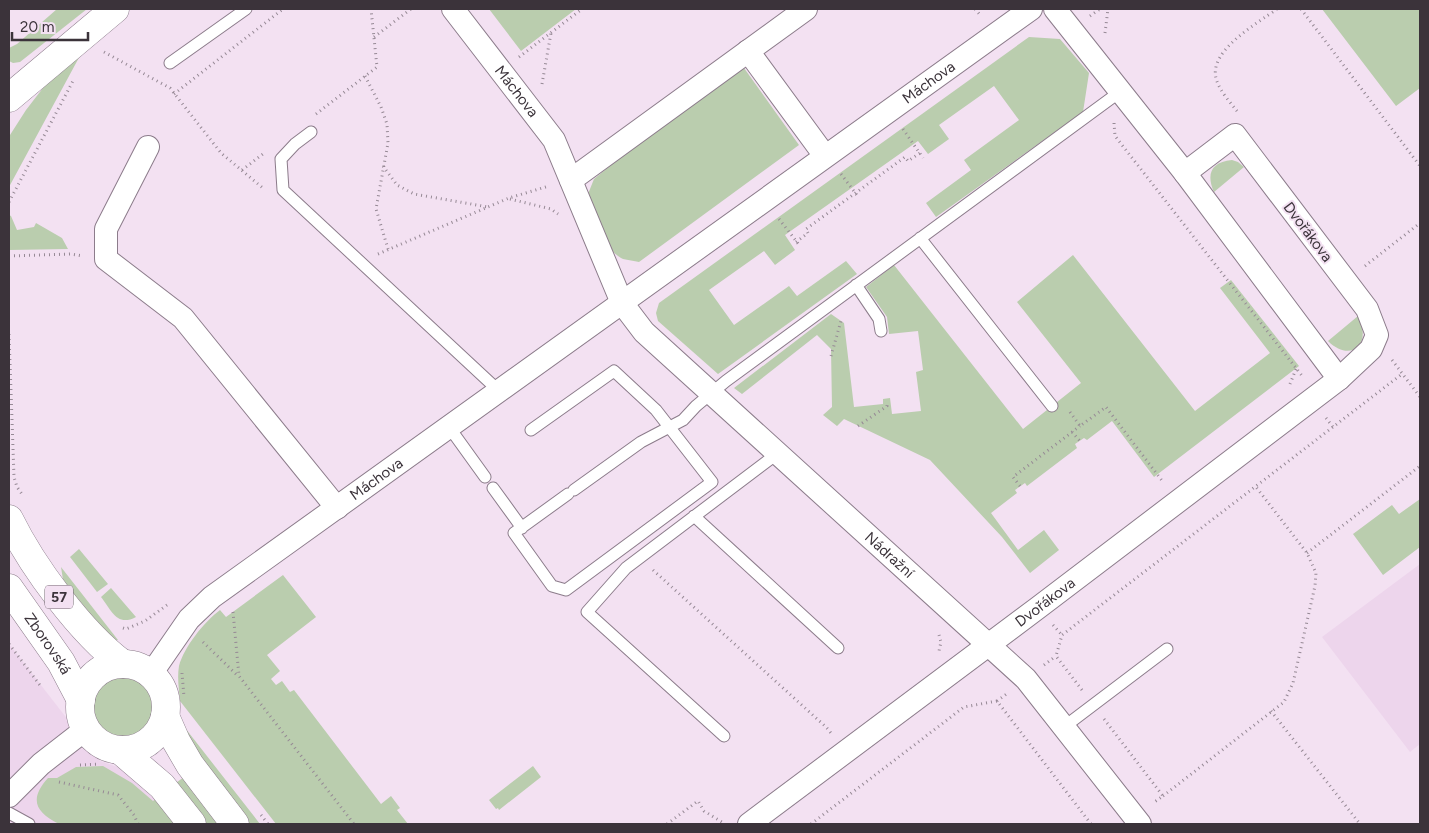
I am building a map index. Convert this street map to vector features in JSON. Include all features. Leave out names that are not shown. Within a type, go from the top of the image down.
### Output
[{"type":"main road","points":[[9,98],[115,9]]},
{"type":"main road","name":"57","points":[[9,519],[35,563],[63,602],[100,646],[123,664],[134,666],[151,674]]},
{"type":"main road","name":"Zborovská","points":[[9,588],[62,662],[81,700]]},
{"type":"main road","points":[[81,700],[86,686],[95,675],[105,668],[123,664]]},
{"type":"main road","points":[[120,750],[134,749],[147,743],[160,728],[165,716],[165,696],[160,684],[151,674]]},
{"type":"main road","name":"57","points":[[81,700],[81,715],[86,729]]},
{"type":"main road","points":[[165,716],[176,741],[190,765],[235,824]]},
{"type":"main road","points":[[86,729],[90,735],[101,743],[120,750],[162,786],[192,824]]},
{"type":"street","name":"Máchova","points":[[453,9],[554,140],[622,303]]},
{"type":"street","points":[[571,180],[806,9]]},
{"type":"street","name":"Máchova","points":[[151,674],[189,619],[220,592],[622,303],[832,163],[1032,9]]},
{"type":"street","points":[[1055,9],[1185,173],[1339,379]]},
{"type":"street","points":[[748,51],[832,163]]},
{"type":"street","name":"Dvořákova","points":[[749,824],[1339,379],[1371,349],[1377,335],[1366,309],[1235,135],[1185,173]]},
{"type":"street","points":[[148,147],[106,229],[106,258],[183,318],[337,508]]},
{"type":"street","name":"Nádražní","points":[[622,303],[644,332],[1026,679],[1064,727],[1146,817]]},
{"type":"street","points":[[9,796],[41,764],[86,729]]},
{"type":"lane","points":[[170,63],[246,9]]},
{"type":"lane","points":[[531,430],[614,371],[656,410],[670,427],[712,482],[566,590],[552,586],[514,533],[641,442],[670,427],[682,420],[712,393],[858,288],[920,238],[1121,91]]},
{"type":"lane","points":[[311,132],[295,144],[281,159],[283,190],[499,392]]},
{"type":"lane","points":[[920,238],[1052,406]]},
{"type":"lane","points":[[858,288],[879,319],[881,331]]},
{"type":"lane","points":[[449,427],[485,477]]},
{"type":"lane","points":[[724,736],[586,612],[626,568],[778,453]]},
{"type":"lane","points":[[493,488],[522,528]]},
{"type":"lane","points":[[694,516],[838,648]]},
{"type":"lane","points":[[1064,727],[1166,649]]},
{"type":"lane","points":[[9,813],[29,824]]},
{"type":"path","points":[[174,94],[283,9]]},
{"type":"path","points":[[310,118],[377,67],[371,9]]},
{"type":"path","points":[[374,38],[412,9]]},
{"type":"path","points":[[501,71],[582,9]]},
{"type":"path","points":[[1104,39],[1108,9]]},
{"type":"path","points":[[1301,9],[1420,166]]},
{"type":"path","points":[[537,117],[551,33]]},
{"type":"path","points":[[365,76],[388,124],[388,143],[376,209],[388,249]]},
{"type":"path","points":[[9,202],[74,80]]},
{"type":"path","points":[[1233,116],[1237,112]]},
{"type":"path","points":[[900,124],[923,158]]},
{"type":"path","points":[[796,242],[808,233],[806,229],[905,157],[908,162],[920,153]]},
{"type":"path","points":[[242,170],[264,154]]},
{"type":"path","points":[[832,163],[859,198]]},
{"type":"path","points":[[383,166],[397,184],[414,194],[489,207]]},
{"type":"path","points":[[365,266],[376,254],[509,198],[571,180]]},
{"type":"path","points":[[509,198],[552,208],[561,216]]},
{"type":"path","points":[[776,214],[800,246]]},
{"type":"path","points":[[1358,270],[1420,223]]},
{"type":"path","points":[[9,256],[71,254],[106,258]]},
{"type":"path","points":[[830,356],[841,321],[858,288]]},
{"type":"path","points":[[1375,338],[1420,397]]},
{"type":"path","points":[[1163,796],[1056,656],[1062,635],[1402,374]]},
{"type":"path","points":[[1052,406],[1060,400],[1080,426]]},
{"type":"path","points":[[858,426],[887,406],[887,402]]},
{"type":"path","points":[[1020,486],[1013,477],[1106,406],[1167,487]]},
{"type":"path","points":[[1072,432],[1080,441]]},
{"type":"path","points":[[1307,553],[1420,466]]},
{"type":"path","points":[[1146,817],[1151,805],[1284,702],[1293,684],[1315,586],[1316,573],[1307,553],[1256,487]]},
{"type":"path","points":[[640,558],[826,727],[845,752]]},
{"type":"path","points":[[230,606],[233,611],[239,676]]},
{"type":"path","points":[[199,639],[239,676],[354,824]]},
{"type":"path","points":[[9,644],[48,695]]},
{"type":"path","points":[[811,824],[964,707],[996,701],[1091,824]]},
{"type":"path","points":[[1271,711],[1360,824]]},
{"type":"path","points":[[57,778],[59,782],[118,795],[134,815],[138,824]]},
{"type":"path","points":[[667,824],[698,802],[704,811],[726,824]]},
{"type":"shaded area","points":[[1420,564],[1420,744],[1410,752],[1322,637]]},
{"type":"shaded area","points":[[9,644],[100,761],[129,771],[136,776],[178,824],[9,824]]},
{"type":"green space","points":[[57,9],[87,9],[20,62],[13,63],[9,61],[9,48],[17,44]]},
{"type":"green space","points":[[489,9],[576,9],[521,51]]},
{"type":"green space","points":[[1322,9],[1420,9],[1420,88],[1396,106]]},
{"type":"green space","points":[[1029,37],[1060,39],[1089,73],[1083,112],[936,217],[926,203],[971,170],[964,160],[1019,120],[994,86],[939,125],[949,139],[928,154],[918,141],[785,235],[795,250],[775,265],[764,251],[709,290],[734,325],[789,286],[797,296],[846,261],[857,274],[718,374],[658,321],[656,313],[659,303]]},
{"type":"green space","points":[[82,52],[9,187],[10,135],[26,110],[53,75]]},
{"type":"green space","points":[[744,68],[799,145],[639,262],[623,259],[610,248],[597,221],[588,194],[594,179],[622,156]]},
{"type":"green space","points":[[1232,160],[1244,167],[1214,192],[1210,180],[1212,170],[1219,163]]},
{"type":"green space","points":[[9,215],[17,230],[34,227],[36,223],[62,238],[68,249],[9,250]]},
{"type":"green space","points":[[1073,255],[1195,411],[1270,353],[1220,288],[1231,280],[1299,366],[1154,477],[1112,421],[1087,440],[1084,438],[1075,444],[1077,448],[1027,486],[1025,483],[1015,490],[1017,493],[991,513],[1018,550],[1044,530],[1059,550],[1030,573],[1002,537],[930,460],[844,419],[837,426],[823,415],[832,407],[831,349],[817,335],[742,394],[734,388],[831,314],[844,323],[854,407],[883,404],[883,399],[890,398],[892,414],[921,411],[916,372],[923,370],[918,331],[889,334],[887,317],[866,287],[894,265],[1023,429],[1081,383],[1017,302]]},
{"type":"green space","points":[[1358,316],[1363,335],[1357,348],[1344,350],[1328,341]]},
{"type":"green space","points":[[1420,499],[1420,547],[1383,575],[1353,534],[1392,505],[1399,514]]},
{"type":"green space","points":[[79,549],[108,584],[97,592],[70,557]]},
{"type":"green space","points":[[61,567],[118,640],[111,641],[64,586]]},
{"type":"green space","points":[[283,575],[316,617],[267,655],[280,671],[271,679],[276,685],[282,681],[290,692],[294,690],[381,804],[391,796],[400,808],[397,810],[408,824],[276,824],[180,701],[179,666],[185,651],[201,628],[220,610],[226,617]]},
{"type":"green space","points":[[111,588],[136,617],[124,620],[115,616],[101,597]]},
{"type":"green space","points":[[123,676],[135,678],[145,685],[152,695],[154,707],[152,719],[145,729],[135,736],[123,738],[111,736],[101,729],[94,719],[92,707],[94,695],[101,685],[111,678]]},
{"type":"green space","points":[[182,724],[260,824],[247,824],[188,748]]},
{"type":"green space","points":[[103,766],[132,783],[153,801],[157,798],[178,824],[59,824],[44,815],[40,810],[37,804],[38,792],[48,778],[57,778],[76,767]]},
{"type":"green space","points":[[533,766],[541,777],[499,810],[498,808],[496,809],[489,800]]},
{"type":"green space","points":[[184,777],[218,824],[206,824],[173,785]]}]
